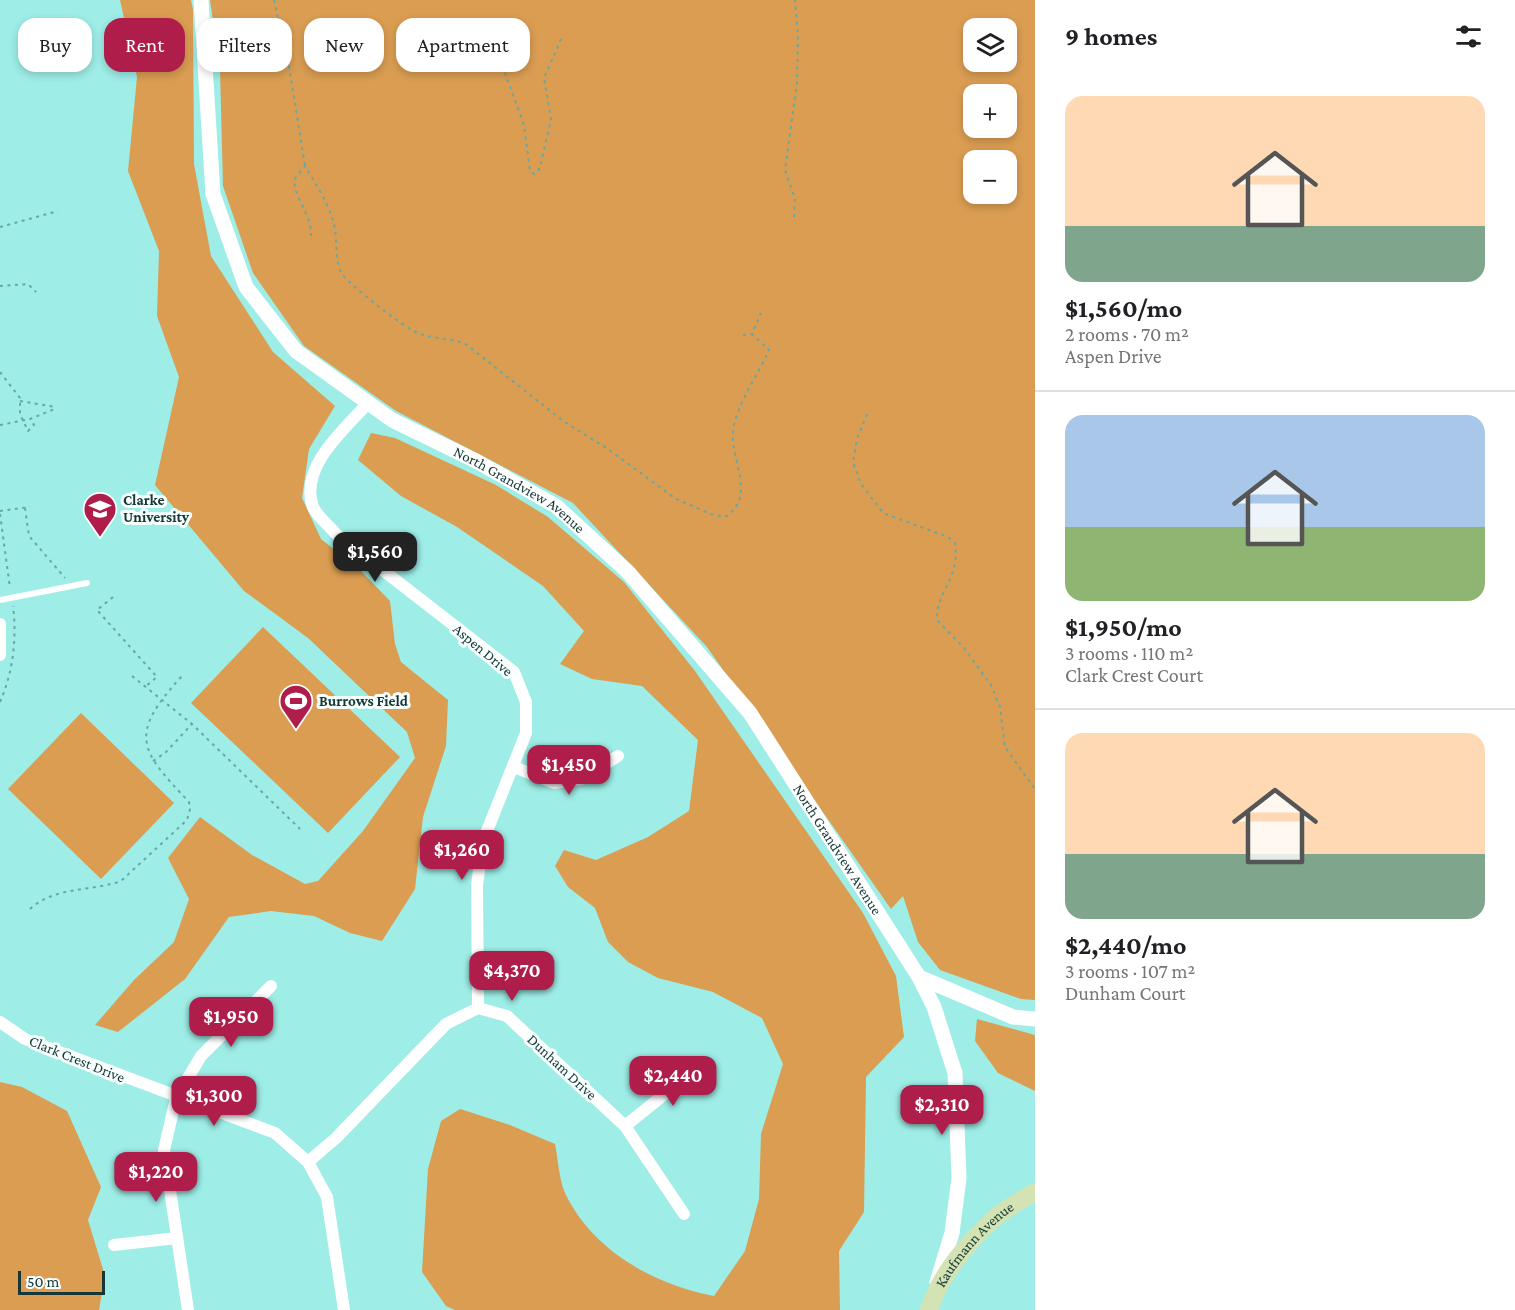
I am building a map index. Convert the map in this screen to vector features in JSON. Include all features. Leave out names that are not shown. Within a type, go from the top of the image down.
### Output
[{"type":"main road","name":"Kaufmann Avenue","points":[[931,1303],[965,1250],[996,1217],[1035,1192]]},
{"type":"street","name":"North Grandview Avenue","points":[[201,0],[213,194],[246,287],[296,351],[393,420],[476,461],[556,506],[628,572],[750,713],[919,977],[934,1007],[955,1072],[958,1126],[959,1178],[952,1233],[931,1303]]},
{"type":"street","name":"Aspen Drive","points":[[368,403],[331,445],[311,475],[312,506],[335,533],[514,672],[526,702],[526,733],[483,841],[477,885],[478,1008]]},
{"type":"street","points":[[0,624],[0,655]]},
{"type":"street","points":[[514,767],[554,783],[581,779],[618,756]]},
{"type":"street","points":[[919,977],[1013,1017],[1035,1019]]},
{"type":"street","points":[[188,1310],[164,1150],[176,1098],[201,1056],[271,986]]},
{"type":"street","points":[[308,1162],[336,1138],[446,1024],[478,1008]]},
{"type":"street","name":"Dunham Drive","points":[[478,1008],[507,1016],[625,1126],[684,1214]]},
{"type":"street","name":"Clark Crest Drive","points":[[0,1022],[25,1039],[176,1098],[274,1133],[308,1162],[327,1197],[344,1310]]},
{"type":"street","points":[[625,1126],[702,1064]]},
{"type":"street","points":[[114,1245],[177,1238]]},
{"type":"lane","points":[[0,600],[87,583]]},
{"type":"path","points":[[274,0],[290,66],[305,166],[334,224],[338,264],[342,275],[417,333],[436,338],[454,339],[467,345],[563,421],[608,449],[676,498],[711,514],[725,517],[735,511],[741,501],[733,440],[734,421],[769,350],[752,334],[743,335]]},
{"type":"path","points":[[794,217],[795,199],[785,170],[797,83],[798,35],[795,0]]},
{"type":"path","points":[[505,72],[524,125],[530,171],[534,174],[540,168],[551,119],[544,78],[563,35]]},
{"type":"path","points":[[305,166],[294,180],[294,193],[309,220],[311,236]]},
{"type":"path","points":[[0,227],[58,212]]},
{"type":"path","points":[[0,286],[28,284],[36,292]]},
{"type":"path","points":[[752,334],[761,313]]},
{"type":"path","points":[[0,372],[20,401],[22,421],[28,431],[34,425],[30,419]]},
{"type":"path","points":[[0,425],[30,419],[57,408],[20,401]]},
{"type":"path","points":[[867,414],[854,452],[855,474],[883,513],[948,537],[955,543],[955,567],[936,611],[937,621],[964,648],[991,685],[1000,707],[1005,747],[1035,789]]},
{"type":"path","points":[[0,702],[10,675],[15,638],[0,512],[27,508],[29,536],[72,586]]},
{"type":"path","points":[[113,597],[97,610],[158,677],[146,686]]},
{"type":"path","points":[[132,676],[192,724],[300,829]]},
{"type":"path","points":[[30,909],[46,895],[107,886],[121,881],[187,820],[190,815],[189,802],[152,761],[146,750],[147,730],[162,698],[182,676]]},
{"type":"path","points":[[152,761],[165,753],[192,724]]},
{"type":"shaded area","points":[[120,0],[191,0],[193,10],[194,164],[211,256],[273,352],[335,406],[309,449],[302,498],[321,539],[362,572],[390,601],[395,644],[401,662],[448,700],[446,746],[423,817],[415,889],[382,941],[350,933],[314,916],[271,911],[229,917],[185,979],[118,1032],[95,1025],[134,980],[174,942],[189,899],[168,858],[200,817],[252,855],[305,884],[318,881],[363,831],[415,758],[407,732],[308,638],[244,591],[155,485],[179,377],[157,316],[159,251],[128,171],[136,72],[185,72],[185,18],[124,18]]},
{"type":"shaded area","points":[[210,0],[1035,0],[1035,1000],[1021,999],[940,970],[918,942],[903,896],[891,909],[707,647],[573,503],[396,411],[304,346],[253,273],[223,186],[220,72],[292,72],[292,18],[213,18]]},
{"type":"shaded area","points":[[371,433],[395,438],[496,485],[548,517],[624,582],[695,671],[863,913],[896,976],[904,1037],[866,1077],[864,1212],[839,1251],[840,1310],[455,1310],[446,1306],[422,1272],[428,1169],[441,1121],[460,1109],[510,1125],[555,1144],[565,1193],[591,1232],[627,1262],[648,1274],[691,1291],[714,1296],[745,1251],[759,1199],[761,1134],[783,1064],[762,1018],[713,992],[658,978],[628,962],[608,942],[595,908],[568,887],[555,866],[564,850],[596,860],[648,837],[689,811],[698,740],[642,686],[592,679],[560,664],[584,631],[543,586],[457,527],[401,496],[358,460]]},
{"type":"shaded area","name":"Burrows Field","points":[[263,627],[400,757],[328,833],[191,703]]},
{"type":"shaded area","points":[[81,713],[174,803],[101,879],[8,789]]},
{"type":"shaded area","points":[[977,1019],[1035,1035],[1035,1091],[998,1073],[975,1041]]},
{"type":"shaded area","points":[[0,1082],[22,1087],[67,1111],[101,1187],[88,1220],[105,1276],[99,1310],[0,1310]]},
{"type":"place","name":"Clarke University","points":[[100,538]]},
{"type":"place","name":"Burrows Field","points":[[296,730]]}]
